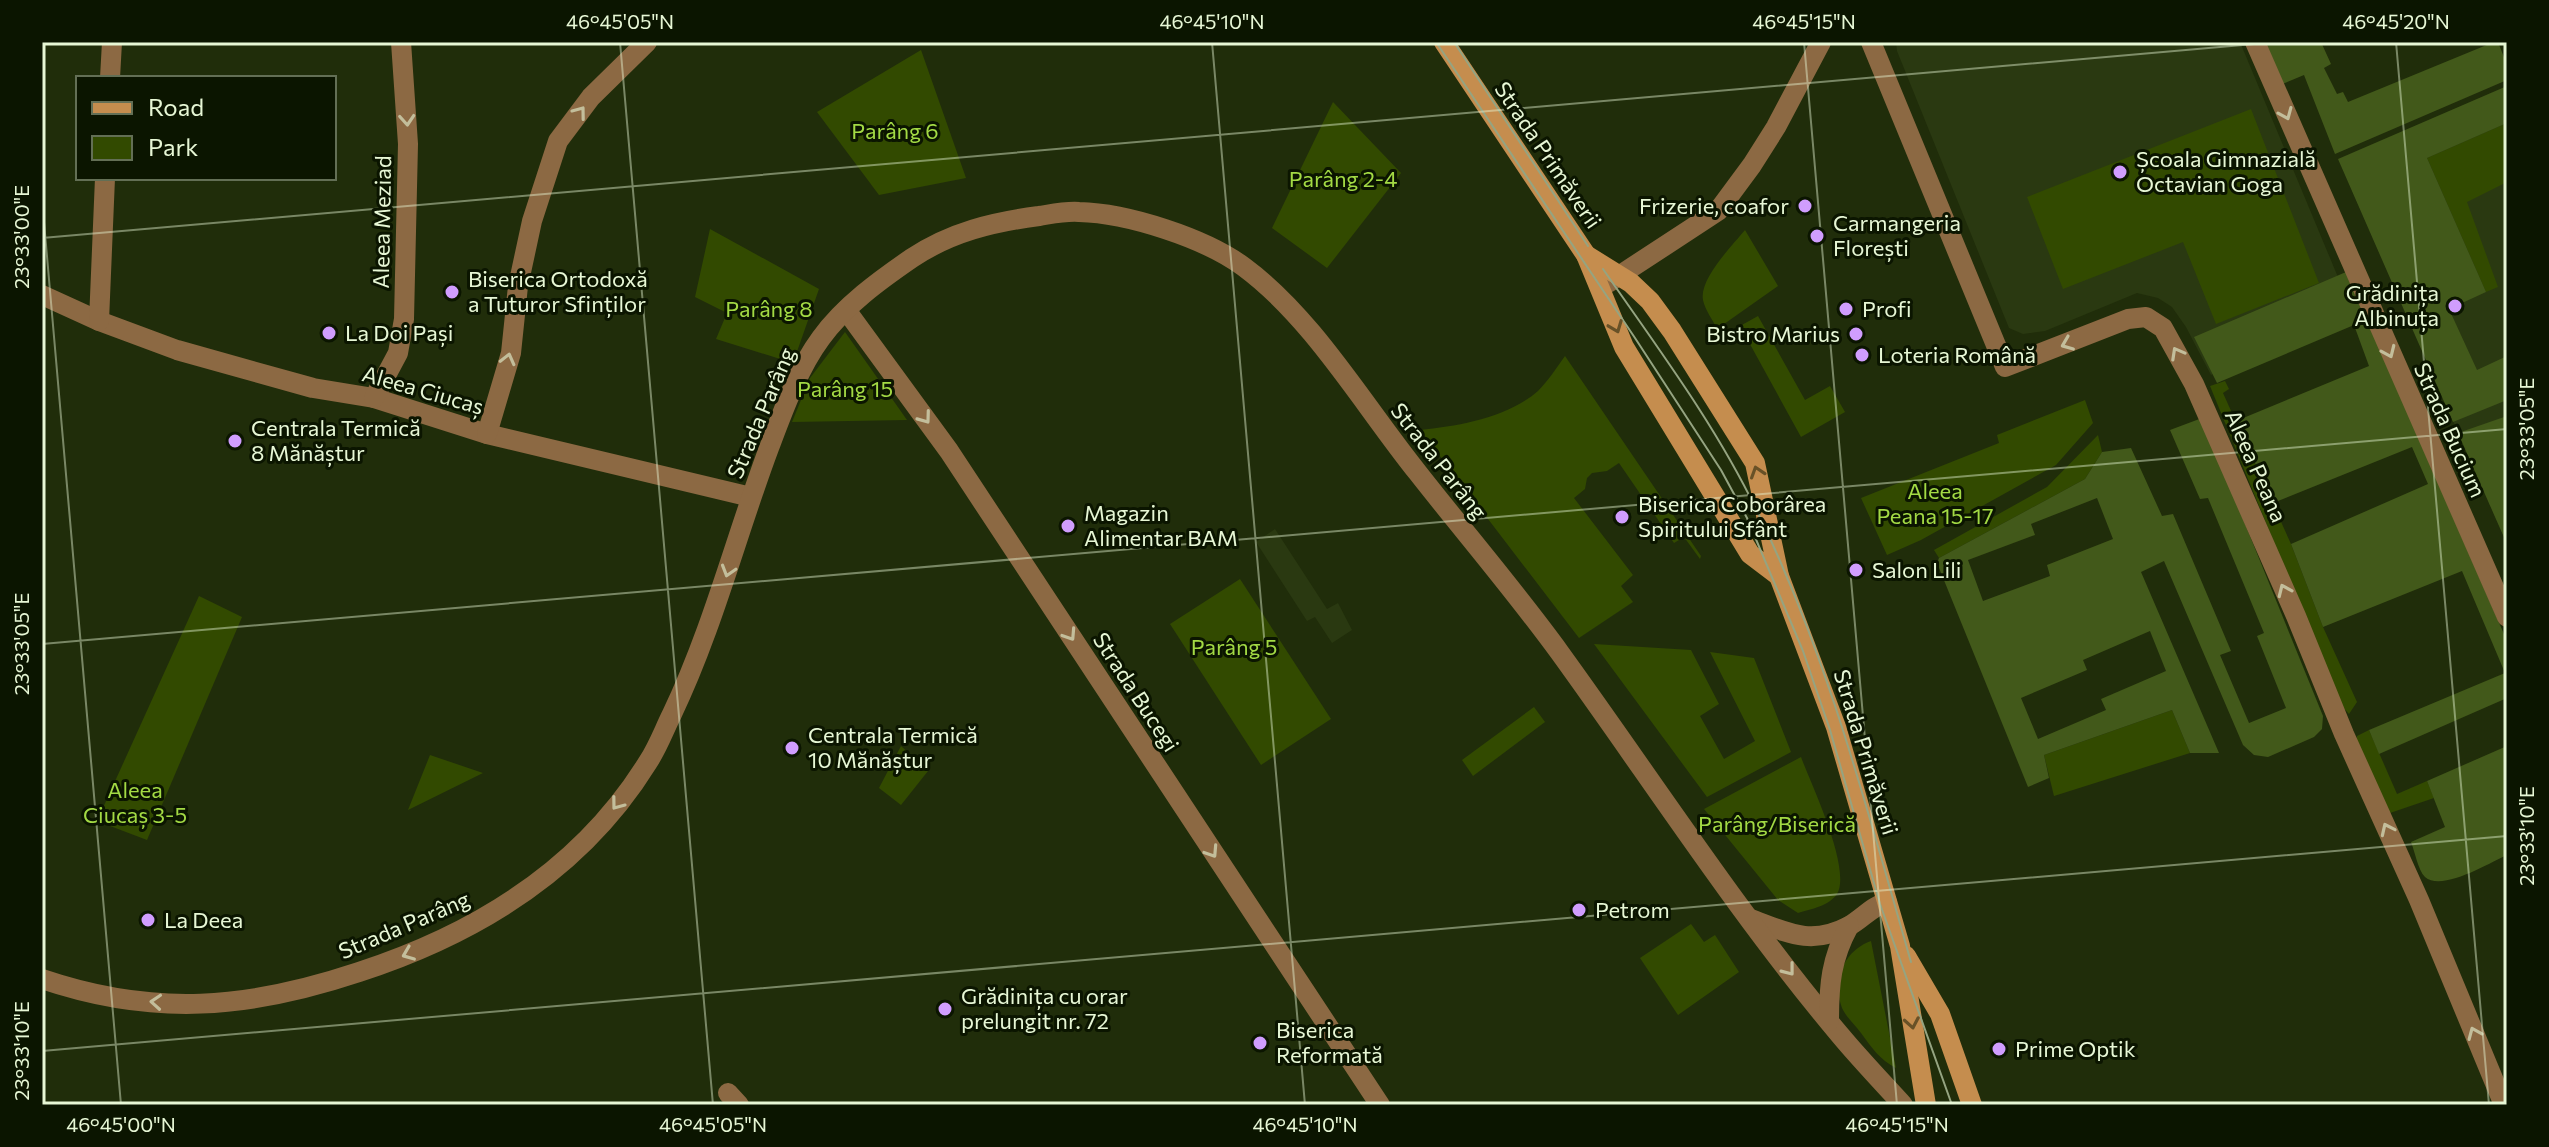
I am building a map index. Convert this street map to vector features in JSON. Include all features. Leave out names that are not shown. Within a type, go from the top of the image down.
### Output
[{"type":"main road","name":"Strada Primăverii","points":[[1444,42],[1586,255],[1624,347],[1750,554],[1779,576]]},
{"type":"main road","name":"Strada Primăverii","points":[[1586,255],[1641,291],[1657,310],[1749,451],[1759,477],[1779,576],[1836,727],[1900,946],[1926,1105]]},
{"type":"main road","name":"Strada Primăverii","points":[[1900,946],[1940,1014],[1972,1105]]},
{"type":"street","points":[[110,76],[112,42]]},
{"type":"street","name":"Aleea Meziad","points":[[374,398],[398,353],[404,319],[408,144],[401,42]]},
{"type":"street","points":[[487,434],[511,353],[518,286],[532,221],[558,141],[591,97],[647,42]]},
{"type":"street","points":[[1601,287],[1718,211],[1776,127],[1821,42]]},
{"type":"street","name":"Aleea Peana","points":[[1871,42],[2005,367],[2128,319],[2146,317],[2163,328],[2194,384],[2296,616],[2504,1105]]},
{"type":"street","name":"Strada Bucium","points":[[2255,42],[2507,617]]},
{"type":"street","points":[[99,321],[105,180]]},
{"type":"street","name":"Strada Parâng","points":[[42,979],[80,992],[194,1005],[249,1001],[305,990],[376,967],[444,939],[502,908],[554,872],[604,822],[649,761],[692,672],[776,428],[820,338],[846,310],[887,275],[934,243],[993,222],[1072,211],[1129,219],[1187,238],[1238,263],[1303,324],[1558,651],[1750,918],[1829,1021],[1903,1105]]},
{"type":"street","name":"Aleea Ciucaș","points":[[42,295],[99,321],[177,350],[313,388],[374,398],[487,434],[751,497]]},
{"type":"street","name":"Strada Bucegi","points":[[846,310],[949,451],[1380,1105]]},
{"type":"street","points":[[1750,918],[1805,938],[1826,935],[1849,926],[1887,902]]},
{"type":"street","points":[[1829,1021],[1829,983],[1838,947],[1849,926]]},
{"type":"shaded area","name":"Școala Gimnazială Octavian Goga","points":[[1896,42],[2240,42],[2350,306],[2211,375],[2172,307],[2158,298],[2137,293],[2045,331],[2023,334],[2009,328]]},
{"type":"shaded area","points":[[2260,42],[2321,42],[2331,64],[2324,68],[2337,94],[2343,92],[2348,102],[2494,42],[2498,42],[2507,65],[2507,80],[2335,154],[2304,75],[2280,85]]},
{"type":"shaded area","points":[[2507,86],[2507,123],[2427,158],[2486,292],[2449,309],[2477,370],[2507,356],[2507,400],[2453,422],[2338,159]]},
{"type":"shaded area","name":"Grădinița Albinuța","points":[[2507,123],[2507,544],[2352,190]]},
{"type":"shaded area","points":[[2346,272],[2507,641],[2507,698],[2379,754],[2369,730],[2505,673],[2462,571],[2323,627],[2291,544],[2428,484],[2412,447],[2273,503],[2236,421],[2369,366],[2354,325],[2217,383],[2194,337]]},
{"type":"shaded area","points":[[2507,416],[2507,544],[2458,433]]},
{"type":"shaded area","points":[[2202,418],[2323,716],[2322,729],[2314,737],[2268,757],[2254,755],[2243,745],[2164,561],[2141,572],[2219,753],[2190,753],[2172,710],[2044,755],[2049,778],[2028,787],[1937,563],[1939,558],[2085,479],[2102,452],[2131,448],[2162,516],[2173,514],[2231,651],[2220,655],[2249,723],[2286,708],[2257,636],[2264,633],[2208,498],[2200,499],[2170,430]],"holes":[[[2097,498],[2113,539],[2047,565],[2050,576],[1983,601],[1968,560],[2035,535],[2031,524]],[[2150,631],[2166,671],[2101,699],[2106,710],[2038,739],[2021,698],[2087,670],[2083,660]]]},
{"type":"shaded area","points":[[1275,529],[1327,609],[1338,603],[1352,630],[1332,643],[1315,617],[1307,621],[1256,542]]},
{"type":"shaded area","points":[[2507,746],[2507,855],[2454,879],[2433,881],[2425,877],[2411,842],[2445,827],[2427,781]]},
{"type":"green space","name":"Parâng 6","points":[[921,50],[966,178],[879,195],[817,112]]},
{"type":"green space","name":"Parâng 2-4","points":[[1333,102],[1401,173],[1327,268],[1272,228]]},
{"type":"green space","points":[[2251,109],[2319,283],[2216,324],[2183,242],[2063,289],[2027,197]]},
{"type":"green space","points":[[2507,123],[2507,182],[2467,202],[2498,287],[2486,292],[2427,158]]},
{"type":"green space","name":"Parâng 8","points":[[710,229],[819,289],[793,363],[716,339],[727,313],[695,297]]},
{"type":"green space","points":[[1745,230],[1778,286],[1717,329],[1704,304],[1703,292],[1711,273]]},
{"type":"green space","points":[[1758,316],[1805,400],[1830,386],[1845,412],[1801,437],[1740,326]]},
{"type":"green space","name":"Parâng 15","points":[[845,332],[907,420],[792,422],[810,378]]},
{"type":"green space","points":[[1565,356],[1701,556],[1700,559],[1684,537],[1674,543],[1619,463],[1607,471],[1592,473],[1587,478],[1585,489],[1574,498],[1633,575],[1621,586],[1633,602],[1579,638],[1420,430],[1466,423],[1512,408],[1538,391]]},
{"type":"green space","points":[[2225,381],[2229,389],[2223,393],[2357,702],[2349,714],[2340,704],[2210,386]]},
{"type":"green space","name":"Aleea Peana 15-17","points":[[2085,400],[2093,423],[2056,465],[1921,540],[1887,555],[1861,498],[1999,443],[1997,435]]},
{"type":"green space","points":[[2098,435],[2102,452],[2085,479],[1939,558],[1934,550],[2047,487]]},
{"type":"green space","name":"Parâng 5","points":[[1240,579],[1331,719],[1261,765],[1170,624]]},
{"type":"green space","name":"Aleea Ciucaș 3-5","points":[[199,596],[242,617],[147,840],[97,821]]},
{"type":"green space","points":[[1594,644],[1691,650],[1719,704],[1700,716],[1724,759],[1755,741],[1710,652],[1754,658],[1791,752],[1707,797]]},
{"type":"green space","points":[[1534,707],[1545,722],[1473,776],[1462,760]]},
{"type":"green space","points":[[2172,710],[2190,753],[2054,796],[2044,755]]},
{"type":"green space","points":[[2369,730],[2397,794],[2427,781],[2434,798],[2390,813],[2356,746],[2357,736]]},
{"type":"green space","points":[[901,746],[928,771],[901,805],[879,788]]},
{"type":"green space","points":[[430,755],[483,773],[408,810]]},
{"type":"green space","name":"Parâng/Biserică","points":[[1801,757],[1835,847],[1840,882],[1837,894],[1829,901],[1798,913],[1778,900],[1704,809]]},
{"type":"green space","points":[[1691,924],[1704,942],[1715,935],[1739,972],[1678,1015],[1640,958]]},
{"type":"green space","points":[[1871,941],[1896,1068],[1873,1049],[1846,1015],[1839,998],[1839,978],[1847,959]]},
{"type":"tram line","points":[[1436,42],[1635,338],[1721,470],[1747,518],[1803,651],[1830,730],[1880,904],[1952,1105]]},
{"type":"tram line","points":[[1454,42],[1588,246]]},
{"type":"tram line","points":[[1603,269],[1722,447],[1740,477],[1781,564],[1844,732],[1911,962]]},
{"type":"place","name":"Școala Gimnazială Octavian Goga","points":[[2120,172]]},
{"type":"place","name":"Frizerie, coafor","points":[[1805,206]]},
{"type":"place","name":"Carmangeria Florești","points":[[1817,236]]},
{"type":"place","name":"Biserica Ortodoxă a Tuturor Sfinților","points":[[452,292]]},
{"type":"place","name":"Grădinița Albinuța","points":[[2455,306]]},
{"type":"place","name":"Profi","points":[[1846,309]]},
{"type":"place","name":"La Doi Pași","points":[[329,333]]},
{"type":"place","name":"Bistro Marius","points":[[1856,334]]},
{"type":"place","name":"Loteria Română","points":[[1862,355]]},
{"type":"place","name":"Centrala Termică 8 Mănăștur","points":[[235,441]]},
{"type":"place","name":"Biserica Coborârea Spiritului Sfânt","points":[[1622,517]]},
{"type":"place","name":"Magazin Alimentar BAM","points":[[1068,526]]},
{"type":"place","name":"Salon Lili","points":[[1856,570]]},
{"type":"place","name":"Centrala Termică 10 Mănăștur","points":[[792,748]]},
{"type":"place","name":"Petrom","points":[[1579,910]]},
{"type":"place","name":"La Deea","points":[[148,920]]},
{"type":"place","name":"Grădinița cu orar prelungit nr. 72","points":[[945,1009]]},
{"type":"place","name":"Biserica Reformată","points":[[1260,1043]]},
{"type":"place","name":"Prime Optik","points":[[1999,1049]]}]
